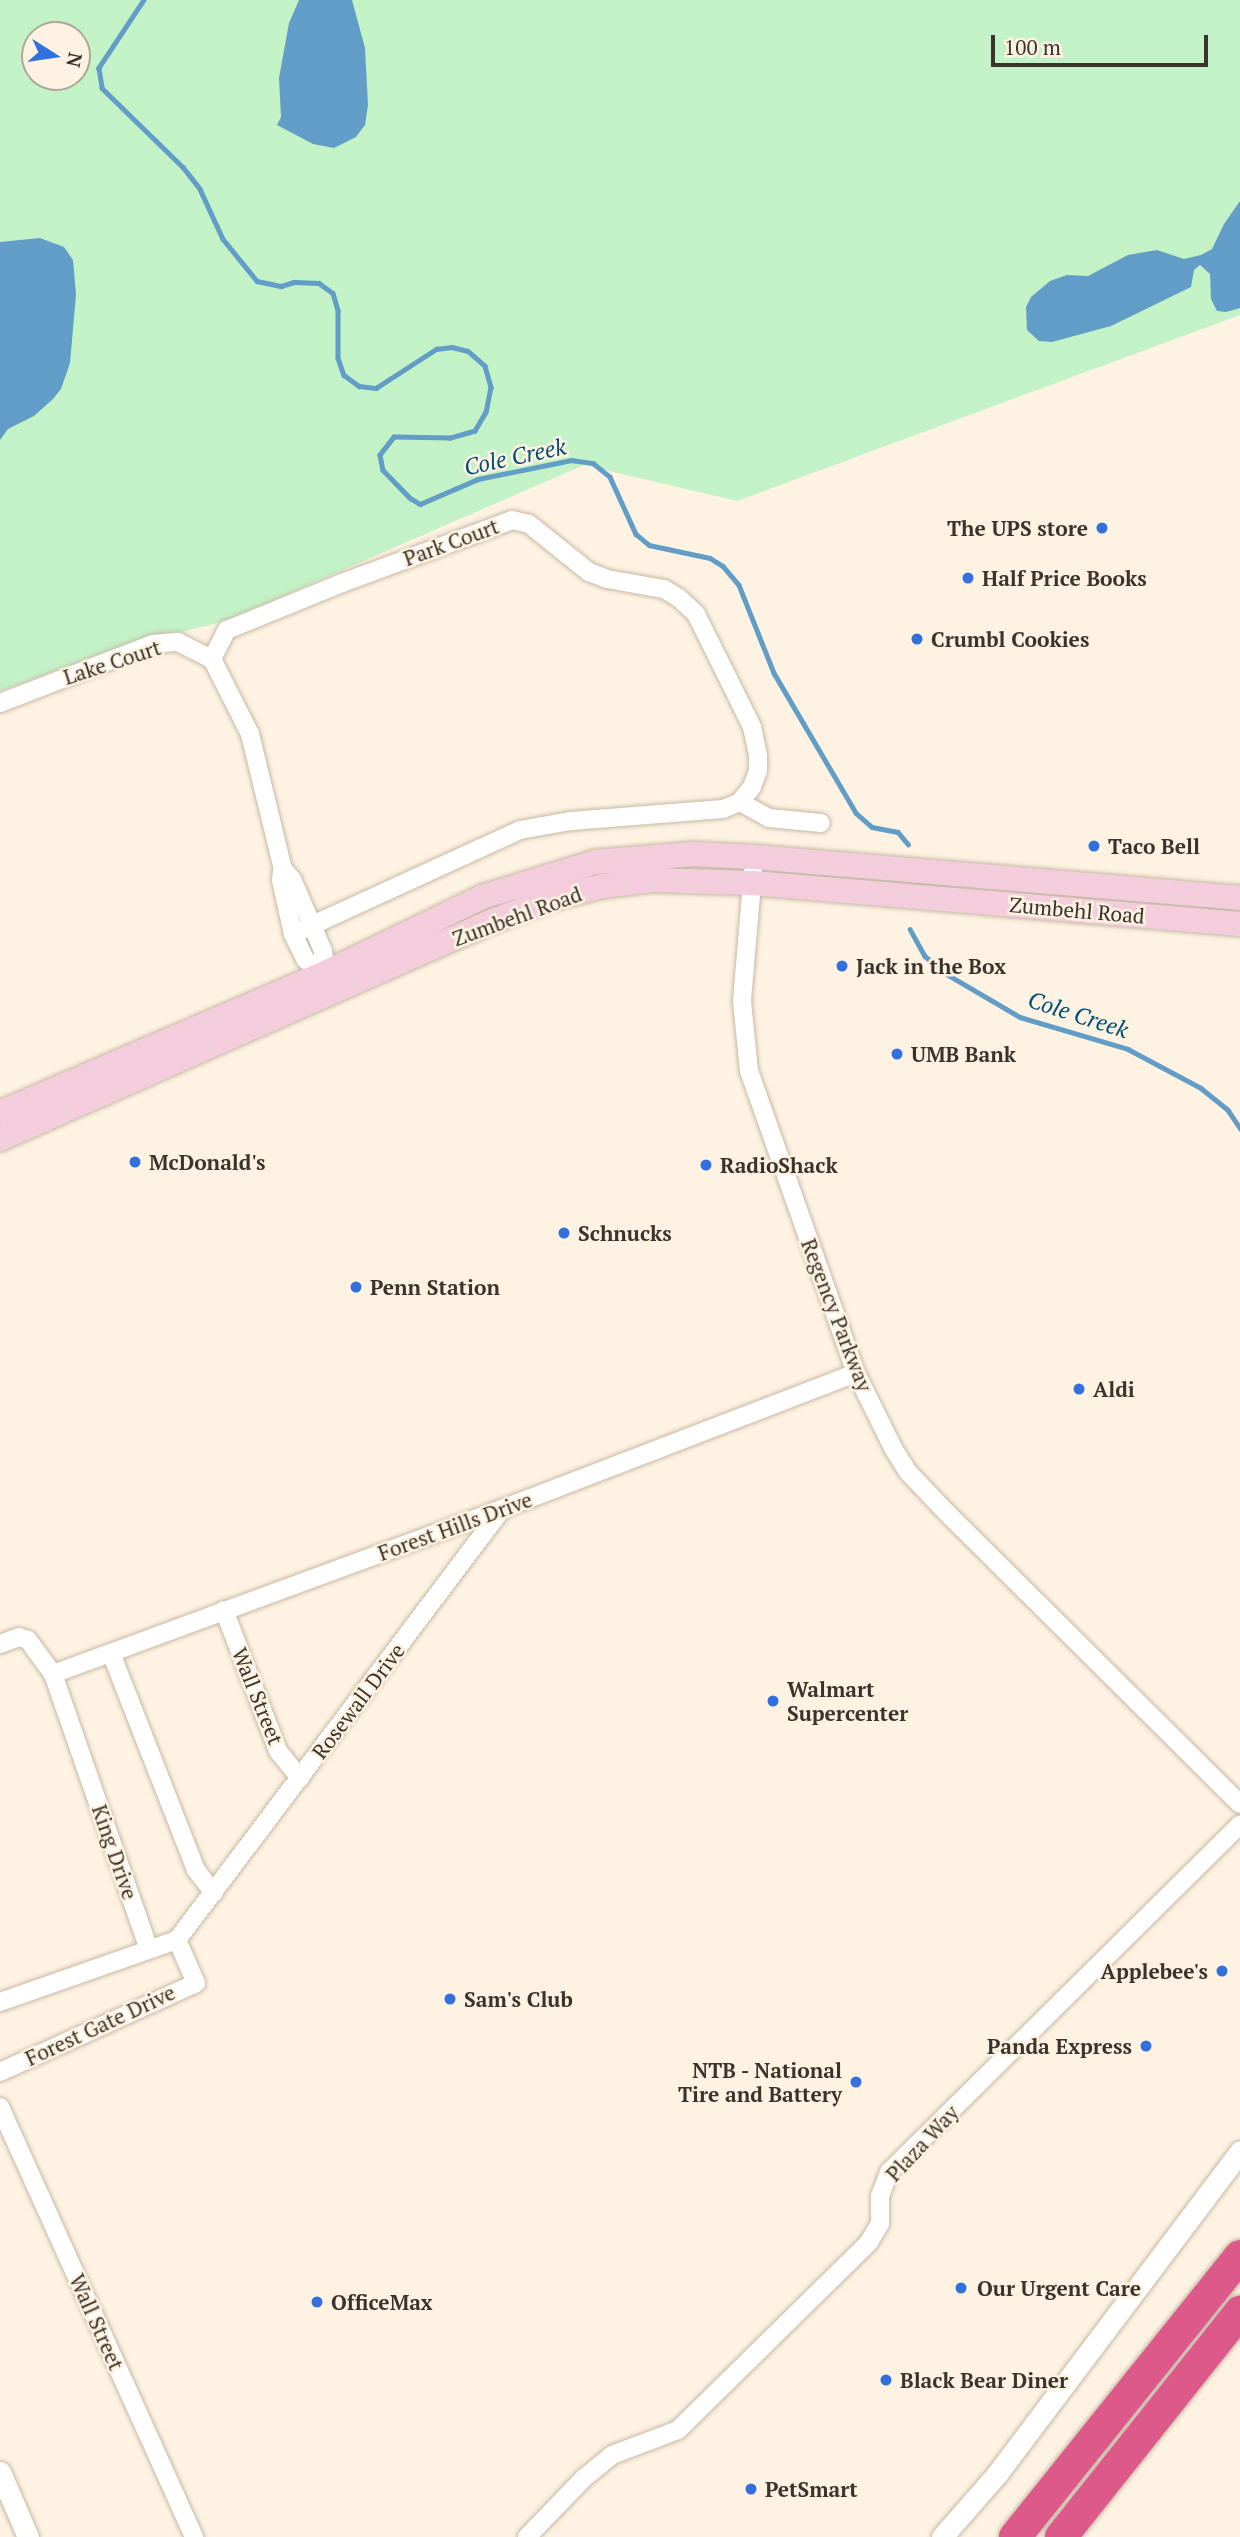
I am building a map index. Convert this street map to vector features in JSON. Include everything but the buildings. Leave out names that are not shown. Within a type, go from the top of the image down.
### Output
[{"type":"highway","points":[[1015,2537],[1171,2346],[1240,2256]]},
{"type":"highway","points":[[1061,2537],[1240,2312]]},
{"type":"main road","name":"Zumbehl Road","points":[[0,1139],[327,984],[482,897],[584,865],[642,856],[694,854],[754,857],[1240,924]]},
{"type":"main road","name":"Zumbehl Road","points":[[0,1113],[556,897],[603,886],[652,880],[1240,898]]},
{"type":"street","name":"Park Court","points":[[212,659],[227,630],[342,583],[512,520],[529,524],[589,572],[607,579],[664,589],[679,598],[696,614],[752,727],[758,771],[752,787],[740,802]]},
{"type":"street","name":"Lake Court","points":[[0,703],[153,644],[178,642],[212,659]]},
{"type":"street","points":[[212,659],[250,734],[283,869],[281,880],[293,934],[305,959],[327,984]]},
{"type":"street","points":[[293,934],[520,831],[571,821],[723,809],[740,802],[769,818],[821,823]]},
{"type":"street","name":"Regency Parkway","points":[[754,857],[741,1000],[749,1072],[856,1373],[908,1472],[1240,1804]]},
{"type":"street","points":[[283,869],[292,878],[323,951],[327,984]]},
{"type":"street","name":"Forest Hills Drive","points":[[54,1674],[502,1509],[856,1373]]},
{"type":"street","name":"Rosewall Drive","points":[[177,1940],[502,1509]]},
{"type":"street","name":"Wall Street","points":[[223,1610],[278,1751],[300,1778]]},
{"type":"street","name":"King Drive","points":[[0,1644],[19,1637],[29,1640],[54,1674],[149,1949]]},
{"type":"street","points":[[111,1653],[197,1870],[214,1893]]},
{"type":"street","name":"Plaza Way","points":[[527,2537],[603,2462],[638,2444],[668,2436],[713,2398],[869,2242],[880,2224],[880,2196],[889,2172],[1240,1825]]},
{"type":"street","points":[[0,2002],[177,1940]]},
{"type":"street","name":"Forest Gate Drive","points":[[0,2072],[196,1983],[177,1940]]},
{"type":"street","name":"Wall Street","points":[[0,2107],[194,2537]]},
{"type":"street","points":[[942,2537],[997,2474],[1240,2151]]},
{"type":"street","points":[[0,2472],[28,2537]]},
{"type":"green space","points":[[0,0],[1240,0],[1240,315],[737,501],[584,465],[225,621],[111,650],[0,691]]},
{"type":"water","points":[[299,0],[352,0],[365,48],[368,105],[365,125],[356,137],[334,148],[313,144],[277,125],[281,117],[279,78],[289,23]]},
{"type":"water","points":[[1240,201],[1240,308],[1226,312],[1217,311],[1211,299],[1210,274],[1200,265],[1194,270],[1191,287],[1111,326],[1052,342],[1039,341],[1027,330],[1026,307],[1031,297],[1050,281],[1067,275],[1088,276],[1128,255],[1157,250],[1184,259],[1201,255],[1212,249],[1224,224]]},
{"type":"water","points":[[40,238],[64,247],[73,260],[76,295],[70,363],[61,389],[53,399],[34,416],[8,429],[0,440],[0,242]]},
{"type":"waterway","name":"Cole Creek","points":[[144,0],[99,68],[102,88],[183,167],[200,189],[223,239],[257,281],[281,286],[294,282],[319,283],[333,293],[338,311],[338,358],[344,375],[359,386],[376,388],[436,349],[452,347],[468,351],[485,366],[491,387],[486,412],[475,431],[450,438],[394,437],[380,455],[383,470],[410,498],[420,504],[478,479],[571,460],[593,463],[610,477],[636,534],[649,545],[710,558],[723,566],[739,585],[774,673],[856,813],[872,827],[898,832],[908,844]]},
{"type":"waterway","name":"Cole Creek","points":[[910,929],[925,956],[943,972],[1020,1017],[1128,1049],[1201,1088],[1228,1110],[1240,1128]]},
{"type":"place","name":"The UPS store","points":[[1102,528]]},
{"type":"place","name":"Half Price Books","points":[[968,578]]},
{"type":"place","name":"Crumbl Cookies","points":[[917,639]]},
{"type":"place","name":"Taco Bell","points":[[1094,846]]},
{"type":"place","name":"Jack in the Box","points":[[842,966]]},
{"type":"place","name":"UMB Bank","points":[[897,1054]]},
{"type":"place","name":"McDonald's","points":[[135,1162]]},
{"type":"place","name":"RadioShack","points":[[706,1165]]},
{"type":"place","name":"Schnucks","points":[[564,1233]]},
{"type":"place","name":"Penn Station","points":[[356,1287]]},
{"type":"place","name":"Aldi","points":[[1079,1389]]},
{"type":"place","name":"Walmart Supercenter","points":[[773,1701]]},
{"type":"place","name":"Applebee's","points":[[1222,1971]]},
{"type":"place","name":"Sam's Club","points":[[450,1999]]},
{"type":"place","name":"Panda Express","points":[[1146,2046]]},
{"type":"place","name":"NTB - National Tire and Battery","points":[[856,2082]]},
{"type":"place","name":"Our Urgent Care","points":[[961,2288]]},
{"type":"place","name":"OfficeMax","points":[[317,2302]]},
{"type":"place","name":"Black Bear Diner","points":[[886,2380]]},
{"type":"place","name":"PetSmart","points":[[751,2489]]}]
